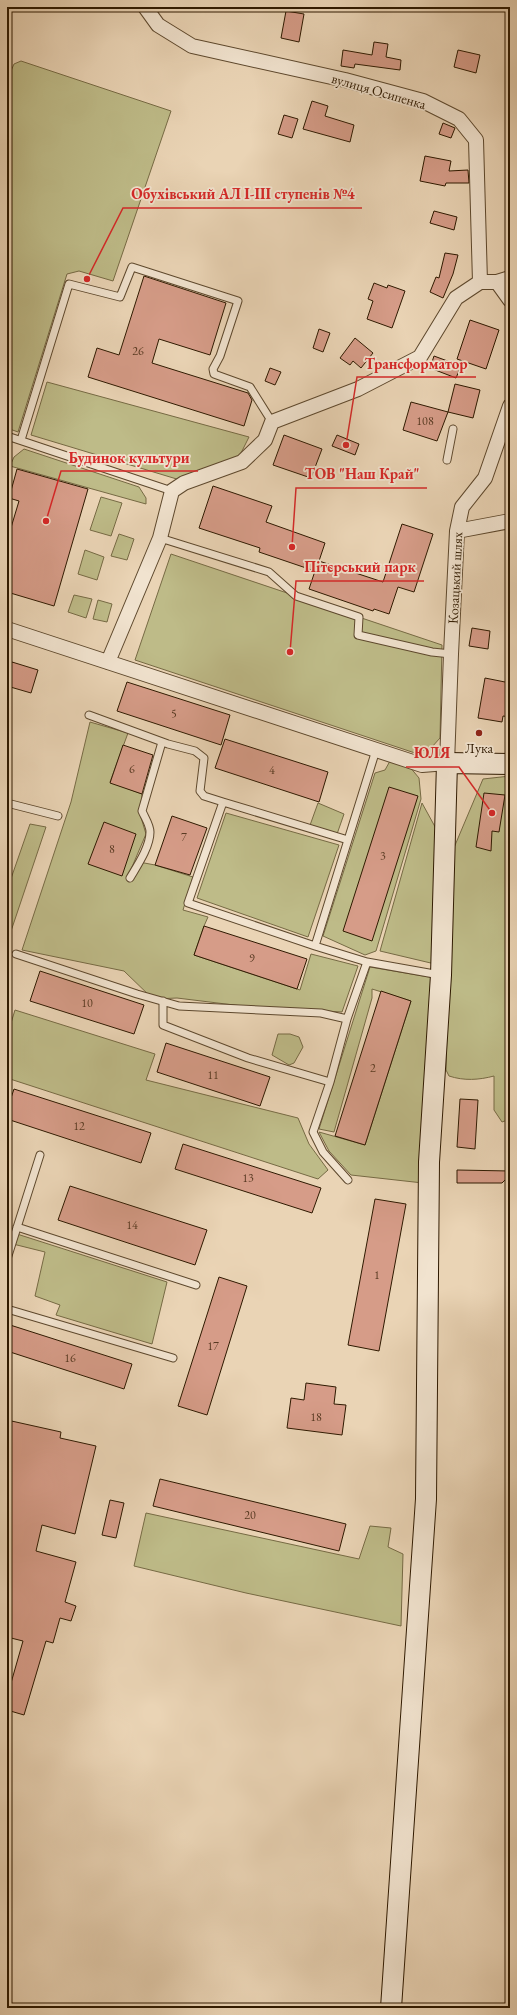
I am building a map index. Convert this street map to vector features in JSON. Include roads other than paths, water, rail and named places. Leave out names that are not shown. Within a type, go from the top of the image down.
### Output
[{"type":"street","name":"вулиця Осипенка","points":[[145,7],[158,25],[192,46],[380,89],[423,101],[459,119],[476,140],[480,282]]},
{"type":"street","points":[[108,662],[160,538],[172,490],[184,483],[242,462],[265,440],[272,422],[358,389],[420,357],[456,298],[480,282],[503,280],[510,300]]},
{"type":"street","name":"Козацький шлях","points":[[447,763],[450,654],[457,531],[462,507],[485,478],[510,406]]},
{"type":"street","points":[[457,531],[510,522]]},
{"type":"street","points":[[7,629],[422,765],[447,763],[510,764]]},
{"type":"street","points":[[391,2008],[426,1499],[429,1162],[441,975],[447,763]]},
{"type":"lane","points":[[21,440],[69,284],[120,298],[132,267],[238,301],[220,356],[213,369],[214,374],[250,387],[272,422]]},
{"type":"lane","points":[[447,460],[453,429]]},
{"type":"lane","points":[[7,436],[172,490]]},
{"type":"lane","points":[[160,538],[269,572],[296,596],[359,617],[358,634],[432,652],[450,654]]},
{"type":"lane","points":[[89,715],[162,742],[195,751],[204,758],[200,791],[204,796],[348,840]]},
{"type":"lane","points":[[130,878],[142,857],[150,833],[148,822],[142,811],[162,742]]},
{"type":"lane","points":[[315,946],[376,750]]},
{"type":"lane","points":[[223,802],[188,903],[367,962],[441,975]]},
{"type":"lane","points":[[7,803],[58,816]]},
{"type":"lane","points":[[16,954],[179,1006],[321,1013],[347,1019]]},
{"type":"lane","points":[[348,1180],[324,1152],[313,1132],[330,1082],[347,1019],[367,962]]},
{"type":"lane","points":[[163,1001],[163,1025],[248,1058],[330,1082]]},
{"type":"lane","points":[[7,1259],[40,1155]]},
{"type":"lane","points":[[17,1227],[196,1284]]},
{"type":"lane","points":[[7,1309],[173,1358]]},
{"type":"place","name":"Обухівський АЛ І-ІІІ ступенів №4","points":[[87,279]]},
{"type":"place","name":"Трансформатор","points":[[346,445]]},
{"type":"place","name":"Будинок культури","points":[[46,521]]},
{"type":"place","name":"ТОВ \"Наш Край\"","points":[[292,547]]},
{"type":"place","name":"Пітєрський парк","points":[[290,652]]},
{"type":"place","name":"Лука","points":[[479,733]]},
{"type":"place","name":"ЮЛЯ","points":[[492,813]]}]
